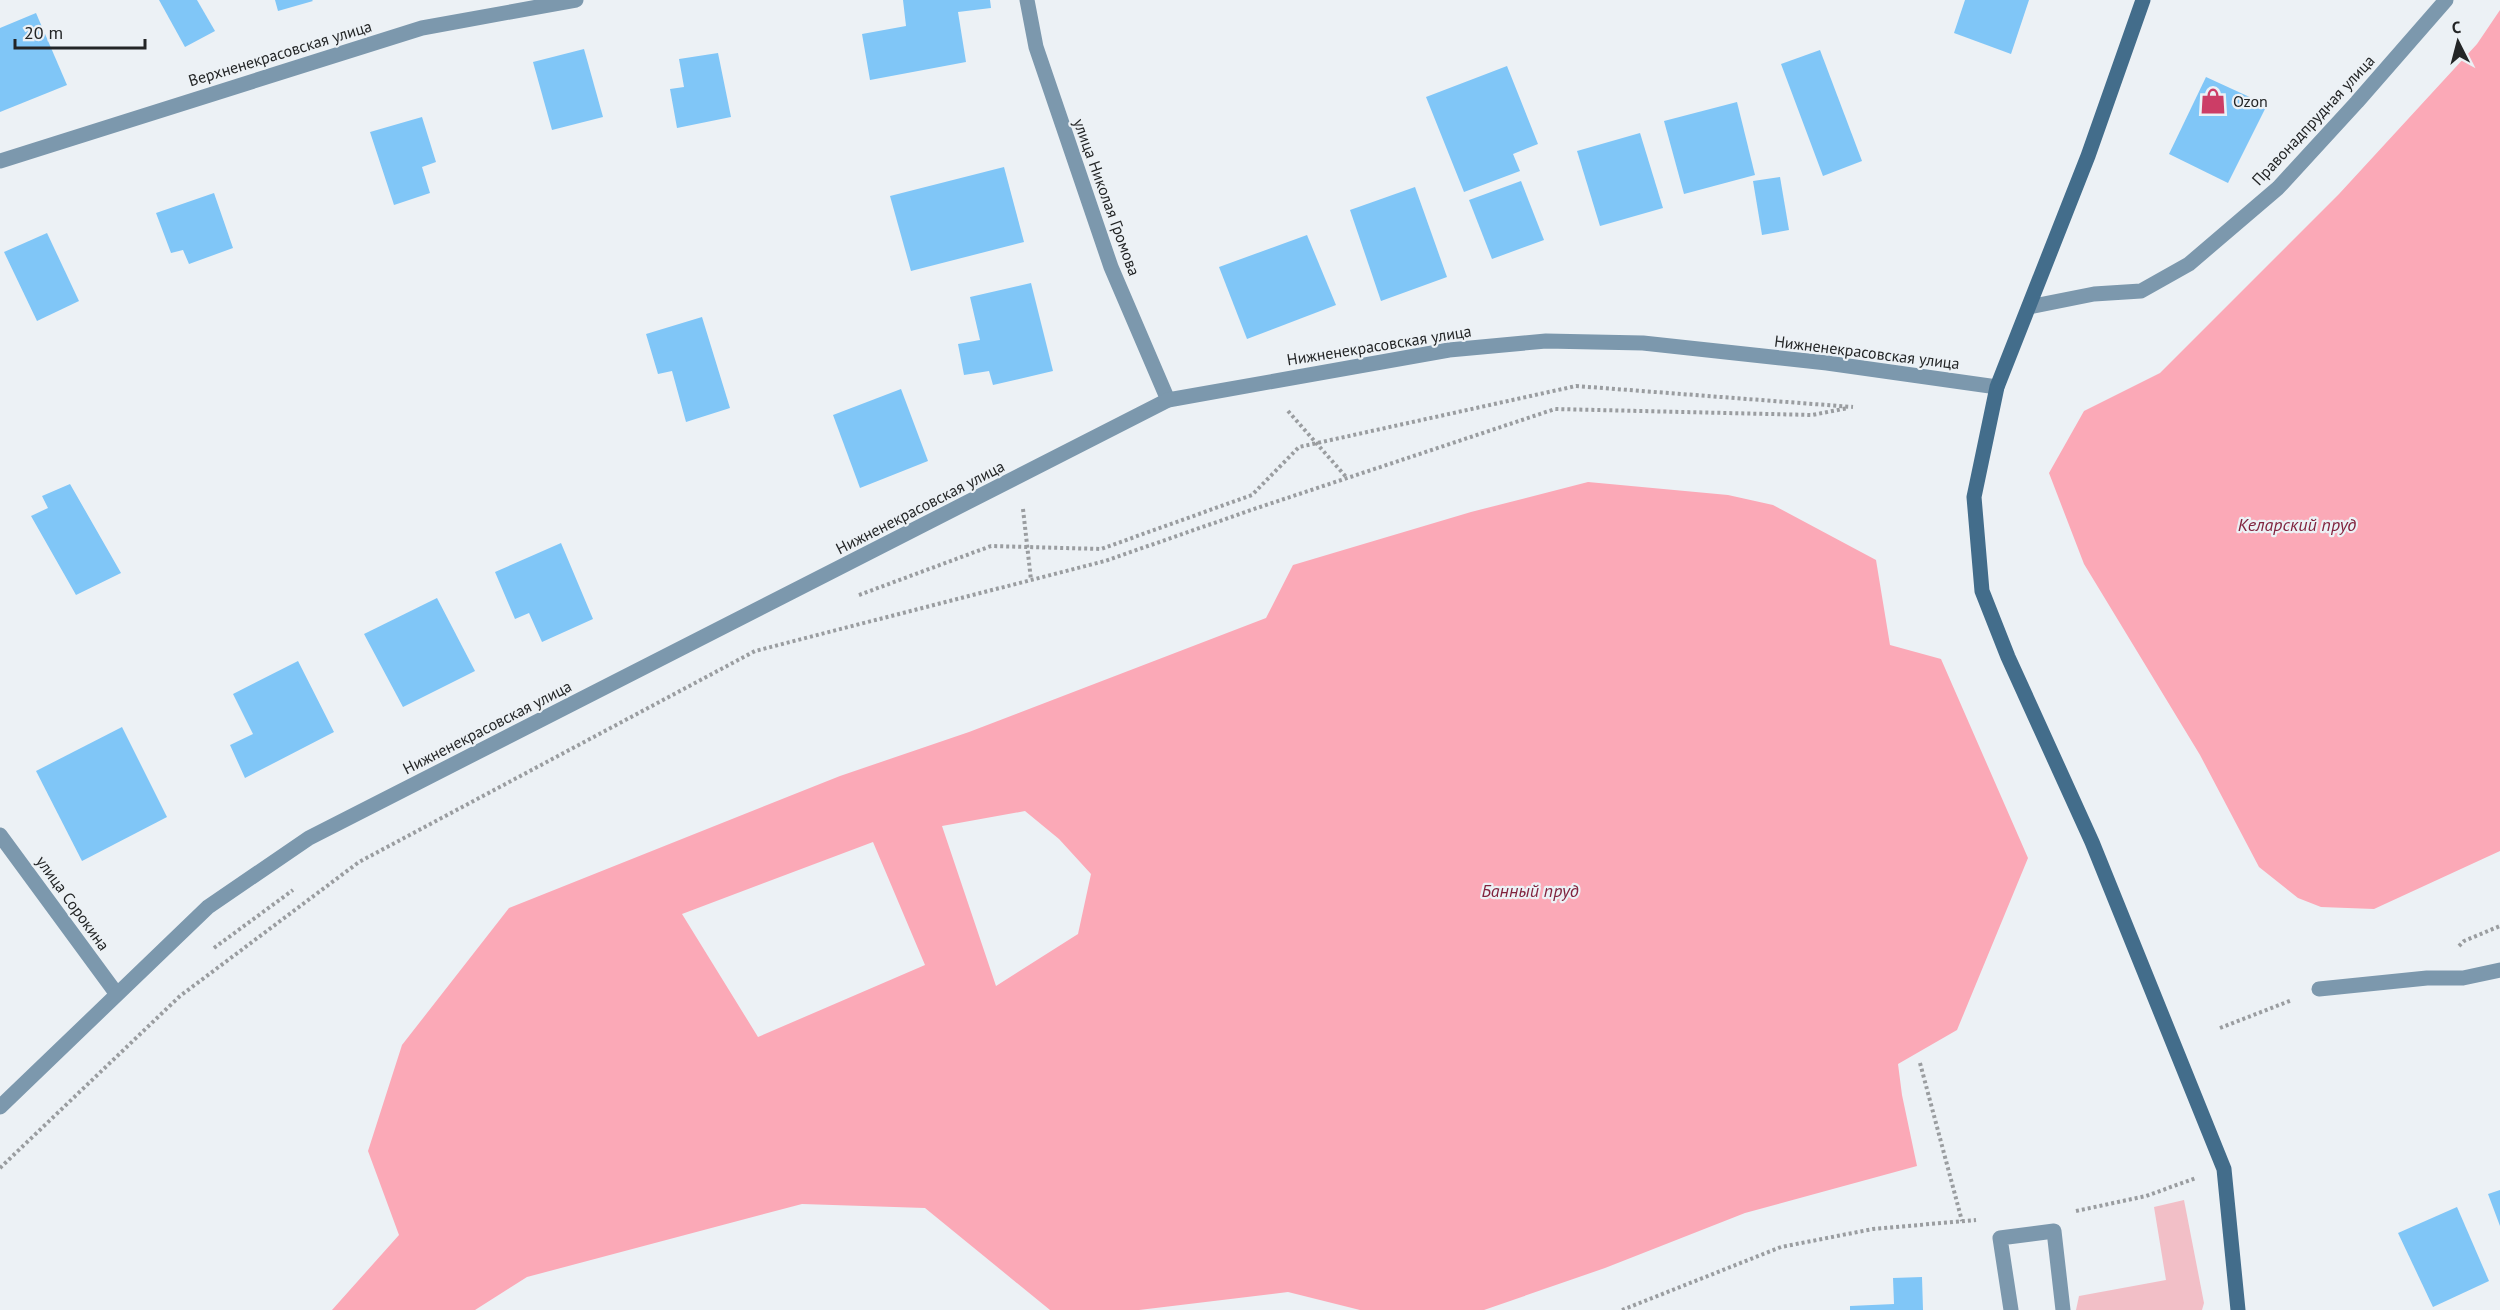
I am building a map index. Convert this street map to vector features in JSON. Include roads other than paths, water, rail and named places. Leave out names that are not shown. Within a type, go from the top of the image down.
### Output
[{"type":"street","name":"Верхненекрасовская улица","points":[[0,161],[422,28],[576,0]]},
{"type":"street","name":"улица Николая Громова","points":[[1027,0],[1036,47],[1108,256],[1167,400]]},
{"type":"street","points":[[2143,0],[2088,156],[1997,387],[1974,497],[1982,591],[2008,657],[2092,842],[2224,1169],[2238,1310]]},
{"type":"street","name":"Правонадпрудная улица","points":[[2029,307],[2094,294],[2141,291],[2189,264],[2278,188],[2446,0]]},
{"type":"street","name":"Нижненекрасовская улица","points":[[0,1107],[208,907],[309,838],[1167,400],[1449,350],[1546,341],[1643,343],[1827,363],[1997,387]]},
{"type":"street","name":"улица Сорокина","points":[[0,835],[116,993]]},
{"type":"street","points":[[2319,989],[2427,978],[2463,978],[2500,970]]},
{"type":"street","points":[[2011,1310],[2000,1238],[2054,1231],[2063,1310]]},
{"type":"water","name":"Келарский пруд","points":[[2500,10],[2500,851],[2374,909],[2321,907],[2298,898],[2259,867],[2200,755],[2084,564],[2049,473],[2084,411],[2160,373],[2339,194],[2477,44]]},
{"type":"water","name":"Банный пруд","points":[[1588,482],[1728,495],[1773,505],[1876,560],[1890,645],[1941,659],[2028,858],[1957,1030],[1898,1064],[1917,1166],[1745,1213],[1605,1268],[1484,1310],[1360,1310],[1288,1292],[1139,1310],[1050,1310],[925,1208],[802,1204],[527,1277],[475,1310],[332,1310],[399,1235],[368,1151],[402,1045],[509,908],[840,776],[969,732],[1266,618],[1293,565],[1471,512]],"holes":[[[1025,811],[1059,839],[1091,874],[1078,934],[996,986],[942,826]],[[873,842],[925,965],[758,1037],[682,914]]]},
{"type":"place","name":"Ozon","points":[[2213,101]]}]
